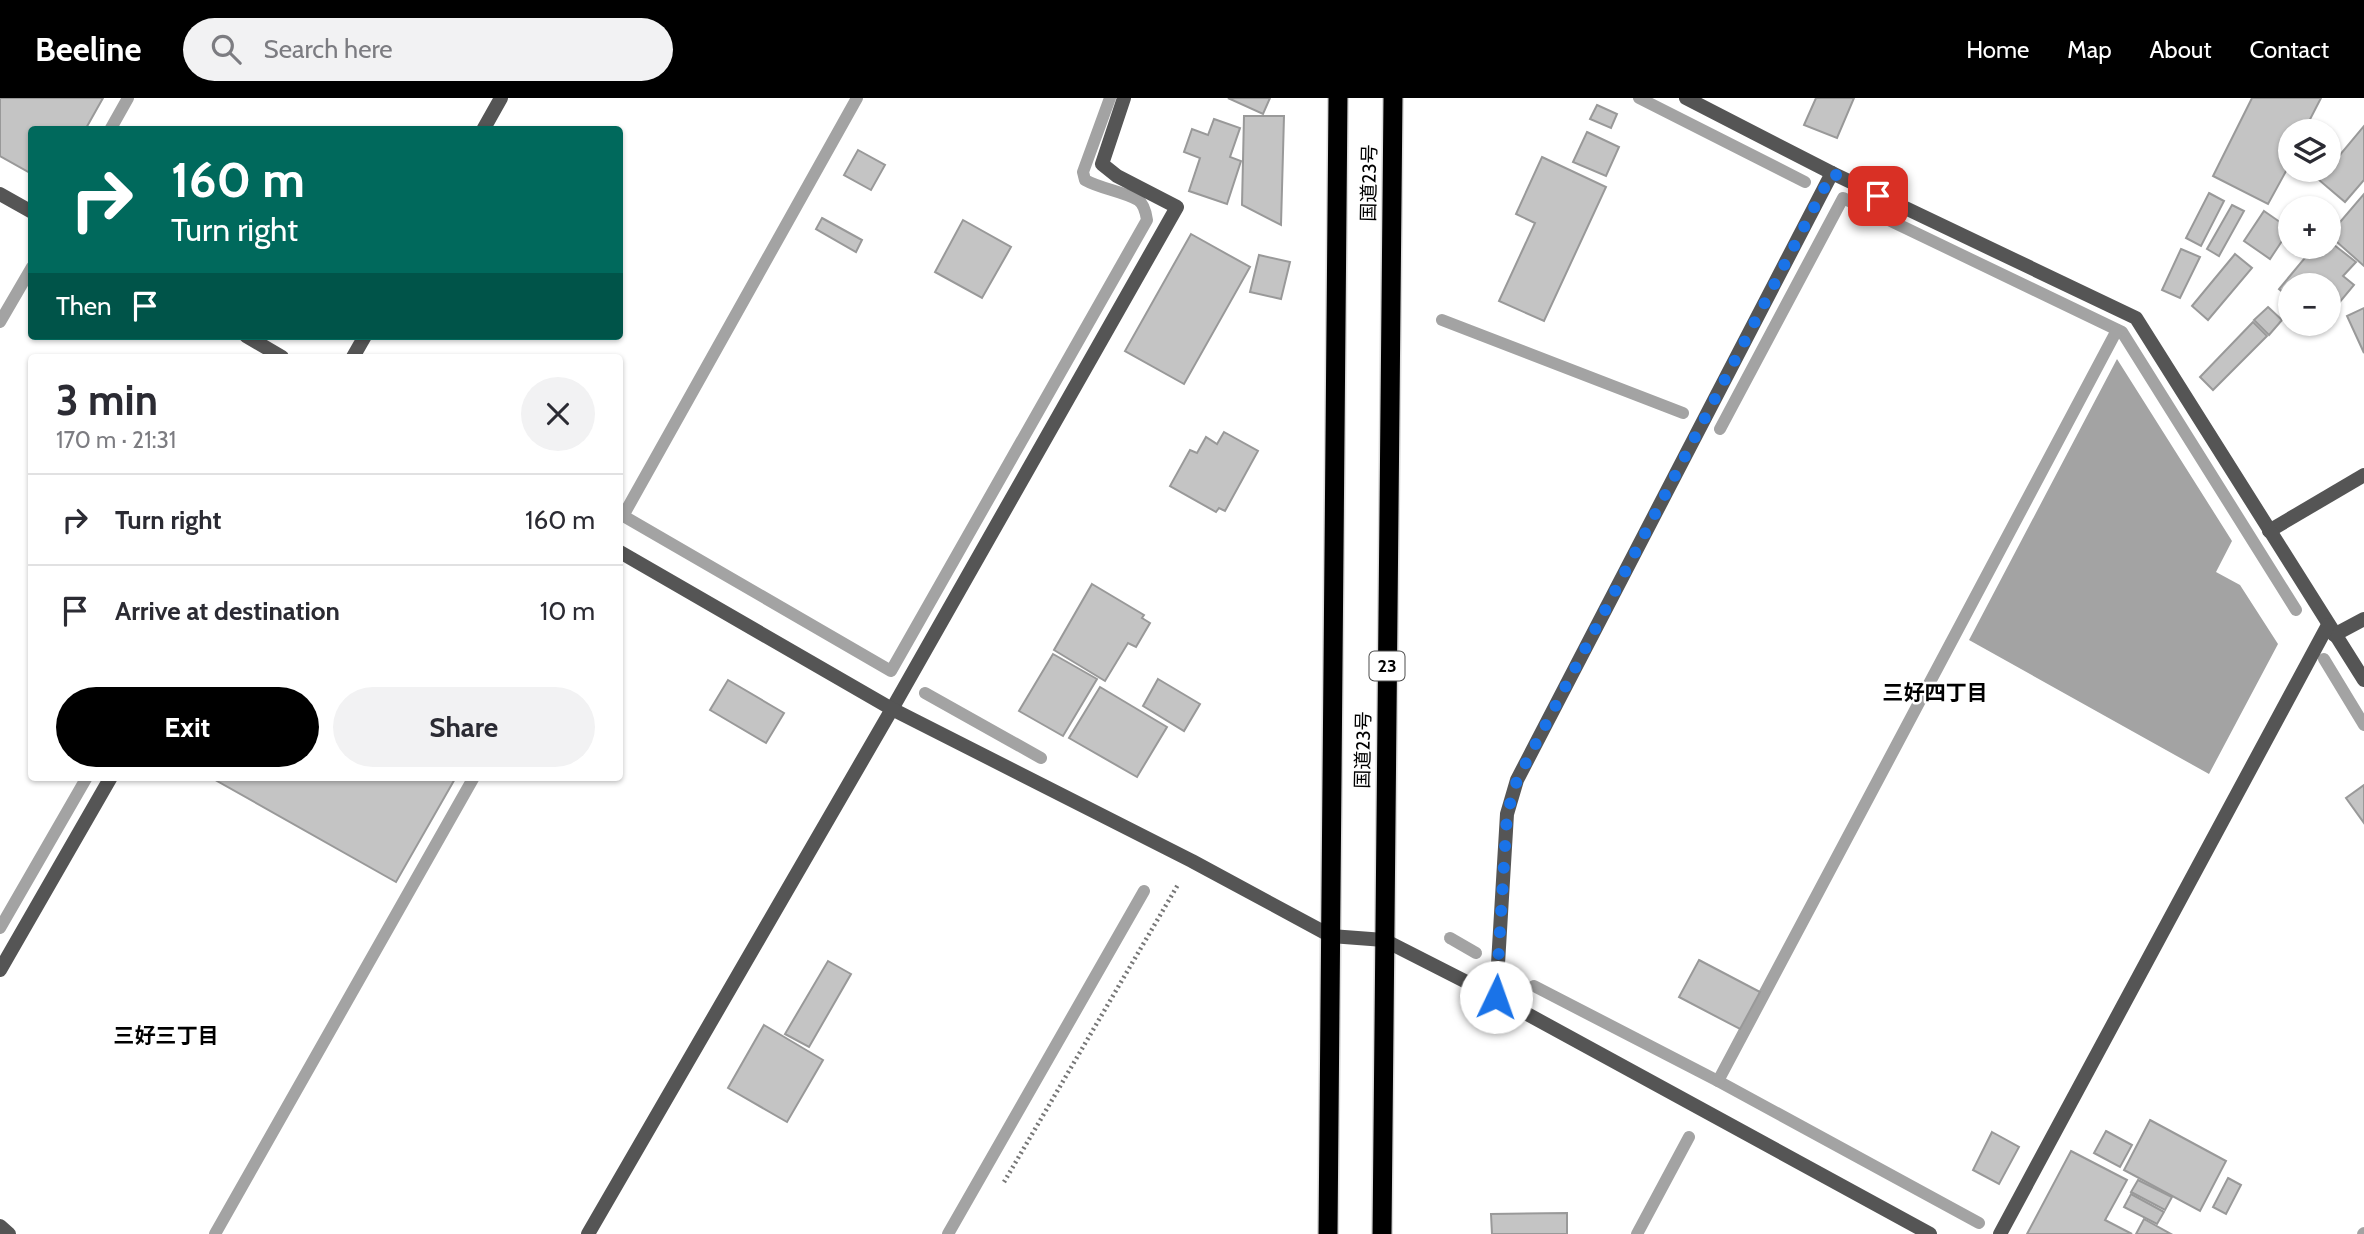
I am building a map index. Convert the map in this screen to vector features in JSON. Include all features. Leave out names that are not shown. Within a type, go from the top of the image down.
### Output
[{"type":"highway","name":"国道23号","points":[[1328,1234],[1338,98]]},
{"type":"highway","name":"国道23号","points":[[1382,1234],[1393,98]]},
{"type":"street","points":[[485,126],[501,98]]},
{"type":"street","points":[[587,1234],[892,709],[1177,206],[1117,176],[1102,164],[1124,98]]},
{"type":"street","points":[[1686,98],[1832,173],[2136,318],[2364,680]]},
{"type":"street","points":[[1496,997],[1507,814],[1517,780],[1832,173]]},
{"type":"street","points":[[0,194],[28,210]]},
{"type":"street","points":[[253,340],[277,354]]},
{"type":"street","points":[[2269,531],[2364,475]]},
{"type":"street","points":[[623,554],[892,709],[1192,861],[1331,936],[1384,940],[1496,997],[1930,1234]]},
{"type":"street","points":[[2000,1234],[2331,630],[2364,619]]},
{"type":"street","points":[[0,970],[109,781]]},
{"type":"street","points":[[0,1226],[9,1234]]},
{"type":"path","points":[[1004,1182],[1192,861]]},
{"type":"shaded area","points":[[2117,359],[2232,541],[2216,572],[2240,585],[2278,644],[2209,774],[1969,640]]},
{"type":"building","points":[[0,98],[103,98],[87,126],[28,126],[28,172],[0,156]]},
{"type":"building","points":[[1228,98],[1270,98],[1263,114]]},
{"type":"building","points":[[1816,98],[1854,98],[1837,138],[1804,125]]},
{"type":"building","points":[[2252,98],[2321,98],[2310,119],[2278,119],[2280,182],[2268,204],[2213,176]]},
{"type":"building","points":[[1597,105],[1617,114],[1611,128],[1590,119]]},
{"type":"building","points":[[1244,116],[1284,116],[1281,225],[1242,205]]},
{"type":"building","points":[[1214,119],[1240,128],[1230,157],[1241,161],[1227,204],[1189,191],[1200,158],[1184,152],[1192,129],[1208,135]]},
{"type":"building","points":[[2364,126],[2364,180],[2345,202],[2321,182],[2341,182],[2341,154]]},
{"type":"building","points":[[1587,132],[1619,147],[1606,176],[1573,162]]},
{"type":"building","points":[[858,150],[885,165],[871,190],[844,175]]},
{"type":"building","points":[[1542,157],[1606,187],[1544,321],[1499,301],[1535,223],[1516,214]]},
{"type":"building","points":[[2209,193],[2224,201],[2201,246],[2186,238]]},
{"type":"building","points":[[2364,194],[2364,266],[2341,246],[2341,221]]},
{"type":"building","points":[[2232,205],[2244,211],[2219,256],[2207,249]]},
{"type":"building","points":[[2264,211],[2278,221],[2278,247],[2270,259],[2244,241]]},
{"type":"building","points":[[822,218],[862,240],[856,252],[816,229]]},
{"type":"building","points":[[963,220],[1011,247],[982,298],[935,272]]},
{"type":"building","points":[[1191,234],[1250,267],[1184,384],[1125,351]]},
{"type":"building","points":[[2181,249],[2200,257],[2180,298],[2162,290]]},
{"type":"building","points":[[2341,250],[2356,262],[2343,276],[2354,285],[2341,301],[2341,273],[2292,273],[2304,259],[2341,259]]},
{"type":"building","points":[[2235,254],[2252,268],[2208,320],[2192,306]]},
{"type":"building","points":[[1259,255],[1290,262],[1281,299],[1250,292]]},
{"type":"building","points":[[2268,307],[2278,316],[2278,325],[2269,335],[2254,320]]},
{"type":"building","points":[[2364,308],[2364,353],[2347,316]]},
{"type":"building","points":[[2253,322],[2267,336],[2213,390],[2200,377]]},
{"type":"building","points":[[1224,432],[1258,451],[1225,511],[1219,508],[1216,512],[1170,486],[1190,450],[1197,453],[1206,437],[1217,444]]},
{"type":"building","points":[[1092,584],[1144,615],[1142,618],[1150,623],[1136,647],[1128,643],[1105,681],[1054,650]]},
{"type":"building","points":[[1053,654],[1097,679],[1063,736],[1019,711]]},
{"type":"building","points":[[1158,679],[1200,704],[1184,731],[1143,706]]},
{"type":"building","points":[[728,680],[784,713],[766,743],[710,710]]},
{"type":"building","points":[[1100,687],[1167,727],[1137,777],[1069,738]]},
{"type":"building","points":[[217,781],[454,781],[396,882]]},
{"type":"building","points":[[2364,785],[2364,823],[2346,798]]},
{"type":"building","points":[[1699,960],[1760,992],[1740,1029],[1679,997]]},
{"type":"building","points":[[828,961],[851,974],[809,1047],[785,1034]]},
{"type":"building","points":[[764,1025],[823,1060],[787,1122],[728,1088]]},
{"type":"building","points":[[2150,1120],[2226,1161],[2200,1211],[2124,1170]]},
{"type":"building","points":[[2106,1131],[2132,1145],[2120,1167],[2094,1153]]},
{"type":"building","points":[[1992,1132],[2019,1147],[1999,1184],[1973,1170]]},
{"type":"building","points":[[2071,1151],[2127,1180],[2105,1220],[2132,1234],[2027,1234]]},
{"type":"building","points":[[2228,1178],[2241,1185],[2226,1214],[2213,1207]]},
{"type":"building","points":[[2138,1180],[2172,1197],[2165,1210],[2131,1192]]},
{"type":"building","points":[[2131,1194],[2164,1212],[2157,1224],[2124,1207]]},
{"type":"building","points":[[1567,1213],[1567,1234],[1492,1234],[1491,1214]]},
{"type":"building","points":[[2144,1219],[2171,1234],[2136,1234]]},
{"type":"waterway","points":[[112,126],[128,98]]},
{"type":"waterway","points":[[623,516],[857,98]]},
{"type":"waterway","points":[[623,516],[891,671],[1147,220],[1138,200],[1085,180],[1083,172],[1110,98]]},
{"type":"waterway","points":[[1639,98],[1805,182]]},
{"type":"waterway","points":[[1720,429],[1843,198],[2122,332],[2296,610]]},
{"type":"waterway","points":[[0,322],[28,274]]},
{"type":"waterway","points":[[1442,320],[1683,413]]},
{"type":"waterway","points":[[1718,1081],[2117,330]]},
{"type":"waterway","points":[[2324,659],[2364,725]]},
{"type":"waterway","points":[[925,693],[1041,758]]},
{"type":"waterway","points":[[0,928],[85,781]]},
{"type":"waterway","points":[[215,1234],[472,781]]},
{"type":"waterway","points":[[948,1234],[1144,891]]},
{"type":"waterway","points":[[1450,938],[1476,953]]},
{"type":"waterway","points":[[1534,986],[1718,1081],[1979,1223]]},
{"type":"waterway","points":[[1637,1234],[1689,1137]]},
{"type":"district","name":"三好四丁目","points":[[1935,692]]},
{"type":"district","name":"三好三丁目","points":[[166,1035]]},
{"type":"route","points":[[1496,997],[1507,814],[1517,780],[1832,173],[1878,196]]}]
